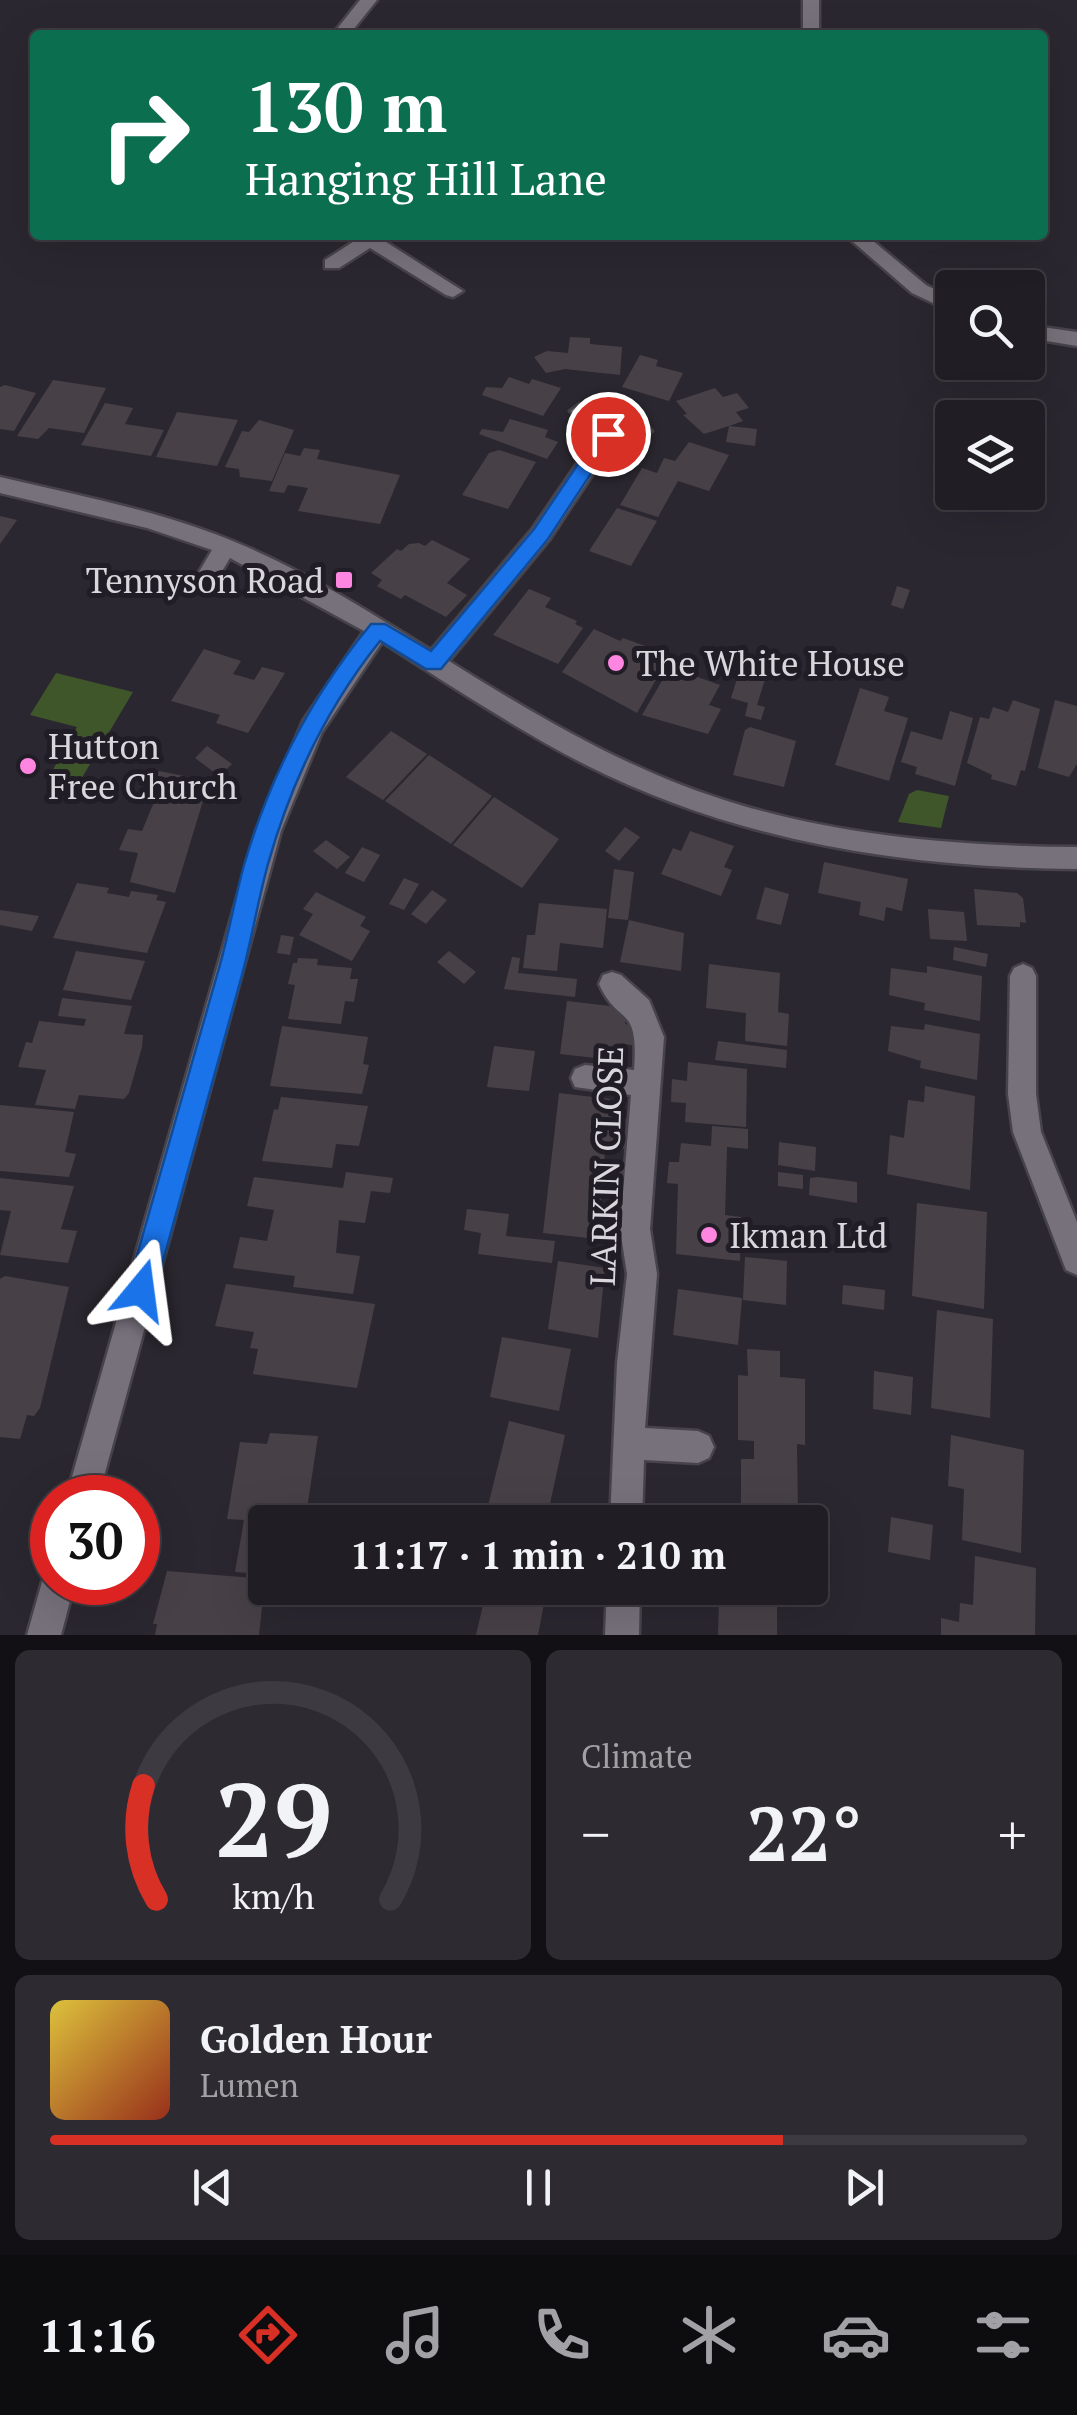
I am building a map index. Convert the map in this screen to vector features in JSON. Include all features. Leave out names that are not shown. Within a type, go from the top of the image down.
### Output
[{"type":"street","points":[[344,30],[369,0]]},
{"type":"street","points":[[811,0],[811,30]]},
{"type":"street","points":[[332,264],[362,240]]},
{"type":"street","points":[[371,240],[453,291]]},
{"type":"street","points":[[860,240],[895,272],[935,296]]},
{"type":"street","points":[[1045,334],[1077,339]]},
{"type":"street","points":[[580,411],[608,434],[642,430]]},
{"type":"street","points":[[434,663],[541,534],[608,434]]},
{"type":"street","points":[[0,485],[159,524],[225,547],[298,582],[592,756],[685,796],[758,821],[852,842],[930,854],[1009,860],[1077,858]]},
{"type":"street","points":[[204,582],[225,547]]},
{"type":"street","points":[[88,1475],[269,822],[310,727],[338,678],[378,630]]},
{"type":"street","points":[[1023,976],[1022,1094],[1028,1132],[1077,1260]]},
{"type":"street","name":"LARKIN CLOSE","points":[[612,984],[634,1002],[650,1037],[635,1229],[642,1274],[632,1363],[627,1505]]},
{"type":"street","points":[[586,1078],[647,1084]]},
{"type":"street","points":[[629,1443],[698,1447]]},
{"type":"street","points":[[44,1635],[52,1605]]},
{"type":"street","points":[[622,1635],[623,1605]]},
{"type":"green space","points":[[56,673],[133,692],[80,781],[51,773],[77,727],[30,715]]},
{"type":"green space","points":[[917,790],[949,796],[941,828],[898,822],[909,794]]},
{"type":"building","points":[[570,337],[590,338],[590,344],[622,347],[620,375],[565,369],[546,373],[534,357],[547,351],[568,353]]},
{"type":"building","points":[[640,355],[658,360],[656,366],[683,373],[669,401],[622,387]]},
{"type":"building","points":[[509,377],[561,388],[543,416],[482,395],[486,387],[502,388]]},
{"type":"building","points":[[53,380],[106,388],[84,433],[49,428],[38,439],[17,436]]},
{"type":"building","points":[[0,387],[36,393],[14,431],[0,429]]},
{"type":"building","points":[[715,388],[723,397],[737,393],[749,408],[736,412],[743,421],[704,434],[683,415],[687,414],[676,401]]},
{"type":"building","points":[[105,403],[133,408],[125,424],[164,430],[151,456],[81,445]]},
{"type":"building","points":[[177,412],[238,420],[217,466],[156,457]]},
{"type":"building","points":[[510,419],[548,430],[545,437],[558,442],[547,459],[479,434],[482,429],[503,432]]},
{"type":"building","points":[[259,420],[294,430],[272,481],[240,477],[239,469],[225,467],[242,431],[249,432]]},
{"type":"building","points":[[729,426],[757,429],[755,446],[726,442]]},
{"type":"building","points":[[689,442],[729,455],[709,491],[678,481],[658,517],[620,505],[642,468],[657,473],[664,458],[675,461]]},
{"type":"building","points":[[304,448],[320,450],[317,459],[400,475],[380,524],[298,511],[308,488],[288,485],[284,493],[269,491],[285,453],[300,456]]},
{"type":"building","points":[[499,450],[536,462],[508,509],[462,495],[489,453]]},
{"type":"building","points":[[617,508],[657,521],[631,566],[589,551]]},
{"type":"building","points":[[0,516],[17,520],[0,544]]},
{"type":"building","points":[[432,540],[470,559],[447,583],[467,595],[446,617],[405,595],[401,599],[377,586],[382,580],[371,573],[397,549],[401,551],[409,544],[425,546]]},
{"type":"building","points":[[897,586],[910,590],[903,609],[891,605]]},
{"type":"building","points":[[529,589],[551,598],[545,607],[577,621],[575,624],[583,628],[558,664],[493,635]]},
{"type":"building","name":"The White House","points":[[594,629],[670,655],[637,713],[562,672]]},
{"type":"building","points":[[204,649],[241,661],[233,674],[254,680],[262,667],[285,673],[248,733],[216,723],[220,715],[171,701]]},
{"type":"building","points":[[670,667],[720,685],[709,705],[721,709],[708,734],[642,715]]},
{"type":"building","points":[[740,669],[766,676],[757,705],[765,707],[761,720],[745,716],[748,703],[731,698]]},
{"type":"building","points":[[860,688],[889,697],[884,711],[908,718],[889,781],[835,765]]},
{"type":"building","points":[[1013,700],[1040,709],[1025,771],[1021,770],[1016,786],[991,779],[992,775],[967,763],[980,717],[989,719],[993,707],[1008,712]]},
{"type":"building","points":[[1055,700],[1077,706],[1077,764],[1069,777],[1038,768]]},
{"type":"building","points":[[950,711],[973,718],[955,786],[915,774],[917,767],[901,762],[911,731],[942,740]]},
{"type":"building","points":[[750,727],[796,741],[784,787],[733,775],[745,730]]},
{"type":"building","points":[[391,731],[427,754],[383,800],[346,777]]},
{"type":"building","points":[[207,746],[232,764],[219,776],[195,758]]},
{"type":"building","points":[[429,755],[492,796],[451,844],[385,801]]},
{"type":"building","points":[[159,771],[209,781],[175,893],[130,882],[138,853],[119,850],[128,829],[142,831],[154,802],[147,800]]},
{"type":"building","points":[[494,797],[559,839],[522,888],[453,845]]},
{"type":"building","points":[[625,827],[640,837],[619,861],[605,851]]},
{"type":"building","points":[[690,831],[734,846],[724,867],[732,870],[721,896],[661,874],[673,848],[681,851]]},
{"type":"building","points":[[326,840],[350,857],[337,869],[313,851]]},
{"type":"building","points":[[362,847],[380,855],[364,882],[345,873]]},
{"type":"building","points":[[824,862],[908,879],[902,911],[886,907],[884,921],[859,915],[861,902],[818,893]]},
{"type":"building","points":[[614,869],[634,872],[628,920],[608,918]]},
{"type":"building","points":[[404,878],[419,884],[404,910],[389,904]]},
{"type":"building","points":[[77,883],[109,888],[107,893],[129,897],[131,891],[158,895],[156,900],[166,902],[147,953],[53,938]]},
{"type":"building","points":[[765,887],[789,894],[781,925],[756,919]]},
{"type":"building","points":[[974,889],[1017,893],[1023,898],[1026,923],[1020,922],[1020,927],[977,925]]},
{"type":"building","points":[[432,890],[447,900],[426,924],[411,914]]},
{"type":"building","points":[[316,892],[366,917],[360,926],[370,931],[352,961],[299,935],[313,914],[303,909]]},
{"type":"building","points":[[539,903],[607,909],[603,948],[560,943],[557,971],[523,968],[527,935],[535,935]]},
{"type":"building","points":[[928,909],[964,912],[967,941],[930,939]]},
{"type":"building","points":[[0,910],[39,916],[32,931],[0,925]]},
{"type":"building","points":[[629,920],[684,933],[681,971],[620,962]]},
{"type":"building","points":[[281,935],[294,937],[290,955],[277,953]]},
{"type":"building","points":[[954,947],[988,954],[986,967],[953,960]]},
{"type":"building","points":[[76,951],[145,961],[131,1000],[63,990]]},
{"type":"building","points":[[449,951],[476,972],[464,984],[437,962]]},
{"type":"building","points":[[512,957],[520,958],[518,973],[577,979],[575,997],[504,989]]},
{"type":"building","points":[[298,958],[318,959],[317,965],[352,968],[350,979],[358,979],[354,1002],[345,1001],[341,1024],[288,1019],[295,985],[288,984]]},
{"type":"building","points":[[709,964],[780,973],[778,1012],[789,1014],[787,1046],[745,1041],[746,1013],[706,1008]]},
{"type":"building","points":[[927,966],[982,976],[980,1021],[924,1010],[925,1003],[889,995],[891,968],[927,973]]},
{"type":"building","points":[[62,998],[132,1006],[124,1034],[143,1035],[142,1047],[124,1099],[79,1095],[75,1109],[35,1105],[46,1070],[18,1067],[26,1042],[32,1043],[39,1021],[84,1026],[86,1019],[58,1016]]},
{"type":"building","points":[[567,1001],[627,1008],[625,1024],[640,1026],[638,1046],[623,1044],[622,1061],[560,1054]]},
{"type":"building","points":[[925,1024],[980,1034],[977,1080],[920,1068],[921,1061],[888,1051],[891,1026],[924,1030]]},
{"type":"building","points":[[282,1026],[368,1037],[363,1064],[369,1065],[362,1094],[270,1086]]},
{"type":"building","points":[[718,1041],[787,1050],[786,1068],[715,1060]]},
{"type":"building","points":[[494,1046],[535,1051],[529,1091],[487,1087]]},
{"type":"building","points":[[688,1062],[747,1069],[746,1127],[685,1122],[686,1103],[671,1102],[672,1079],[687,1081]]},
{"type":"building","points":[[925,1086],[975,1096],[970,1190],[887,1174],[890,1135],[904,1138],[908,1100],[924,1102]]},
{"type":"building","points":[[559,1093],[610,1099],[608,1116],[629,1119],[627,1149],[606,1147],[604,1161],[625,1163],[623,1192],[602,1190],[599,1222],[590,1221],[588,1238],[543,1233]]},
{"type":"building","points":[[281,1097],[368,1106],[359,1146],[336,1144],[332,1168],[262,1161],[274,1109],[278,1110]]},
{"type":"building","points":[[0,1105],[74,1112],[65,1152],[76,1154],[69,1177],[0,1171]]},
{"type":"building","points":[[712,1126],[748,1129],[748,1149],[727,1147],[725,1215],[741,1217],[740,1261],[676,1254],[678,1184],[667,1183],[669,1162],[679,1162],[681,1143],[711,1146]]},
{"type":"building","points":[[779,1142],[816,1147],[815,1171],[778,1165]]},
{"type":"building","points":[[346,1172],[393,1178],[390,1193],[371,1191],[365,1223],[339,1220],[336,1253],[360,1256],[353,1294],[293,1287],[295,1276],[233,1268],[240,1237],[267,1241],[274,1210],[247,1206],[254,1177],[343,1188]]},
{"type":"building","points":[[778,1172],[803,1175],[803,1189],[778,1186]]},
{"type":"building","points":[[0,1178],[74,1186],[61,1229],[77,1231],[68,1263],[0,1255],[11,1211],[0,1210]]},
{"type":"building","points":[[810,1178],[857,1182],[857,1203],[809,1195]]},
{"type":"building","points":[[917,1203],[987,1212],[984,1309],[912,1296]]},
{"type":"building","points":[[467,1209],[509,1214],[506,1236],[555,1241],[552,1263],[478,1254],[481,1233],[464,1230]]},
{"type":"building","points":[[745,1257],[787,1261],[786,1305],[743,1300]]},
{"type":"building","points":[[558,1261],[605,1268],[598,1338],[548,1329]]},
{"type":"building","points":[[5,1276],[69,1287],[40,1408],[34,1416],[27,1415],[20,1439],[0,1437],[0,1279]]},
{"type":"building","points":[[226,1284],[375,1304],[357,1388],[253,1374],[258,1349],[250,1348],[254,1332],[215,1326]]},
{"type":"building","points":[[843,1285],[885,1290],[884,1310],[842,1304]]},
{"type":"building","points":[[678,1289],[742,1298],[738,1345],[673,1335]]},
{"type":"building","points":[[937,1310],[993,1319],[990,1418],[931,1408]]},
{"type":"building","points":[[502,1337],[571,1349],[559,1411],[490,1397]]},
{"type":"building","points":[[747,1349],[780,1351],[780,1377],[805,1379],[805,1445],[797,1444],[798,1505],[741,1505],[741,1459],[754,1459],[754,1441],[738,1440],[738,1375],[748,1376]]},
{"type":"building","points":[[874,1371],[913,1377],[911,1415],[873,1409]]},
{"type":"building","points":[[509,1421],[565,1435],[550,1505],[488,1505]]},
{"type":"building","points":[[270,1433],[318,1436],[308,1505],[248,1505],[248,1573],[235,1572],[244,1520],[227,1519],[240,1442],[267,1444]]},
{"type":"building","points":[[951,1435],[1024,1450],[1021,1553],[962,1540],[964,1489],[948,1486]]},
{"type":"building","points":[[891,1517],[933,1525],[930,1560],[888,1552]]},
{"type":"building","points":[[975,1556],[1036,1568],[1035,1635],[941,1635],[941,1618],[959,1622],[960,1603],[973,1605]]},
{"type":"building","points":[[167,1571],[248,1578],[248,1605],[262,1605],[259,1635],[155,1635],[157,1624],[153,1624]]},
{"type":"building","points":[[483,1605],[544,1605],[538,1635],[476,1635]]},
{"type":"building","points":[[719,1605],[777,1605],[777,1635],[718,1635]]},
{"type":"place","name":"Tennyson Road","points":[[344,580]]},
{"type":"place","name":"The White House","points":[[616,663]]},
{"type":"place","name":"Hutton Free Church","points":[[28,766]]},
{"type":"place","name":"Ikman Ltd","points":[[709,1235]]},
{"type":"route","points":[[141,1290],[269,822],[310,727],[338,678],[378,630],[434,663],[541,534],[608,434]]}]
